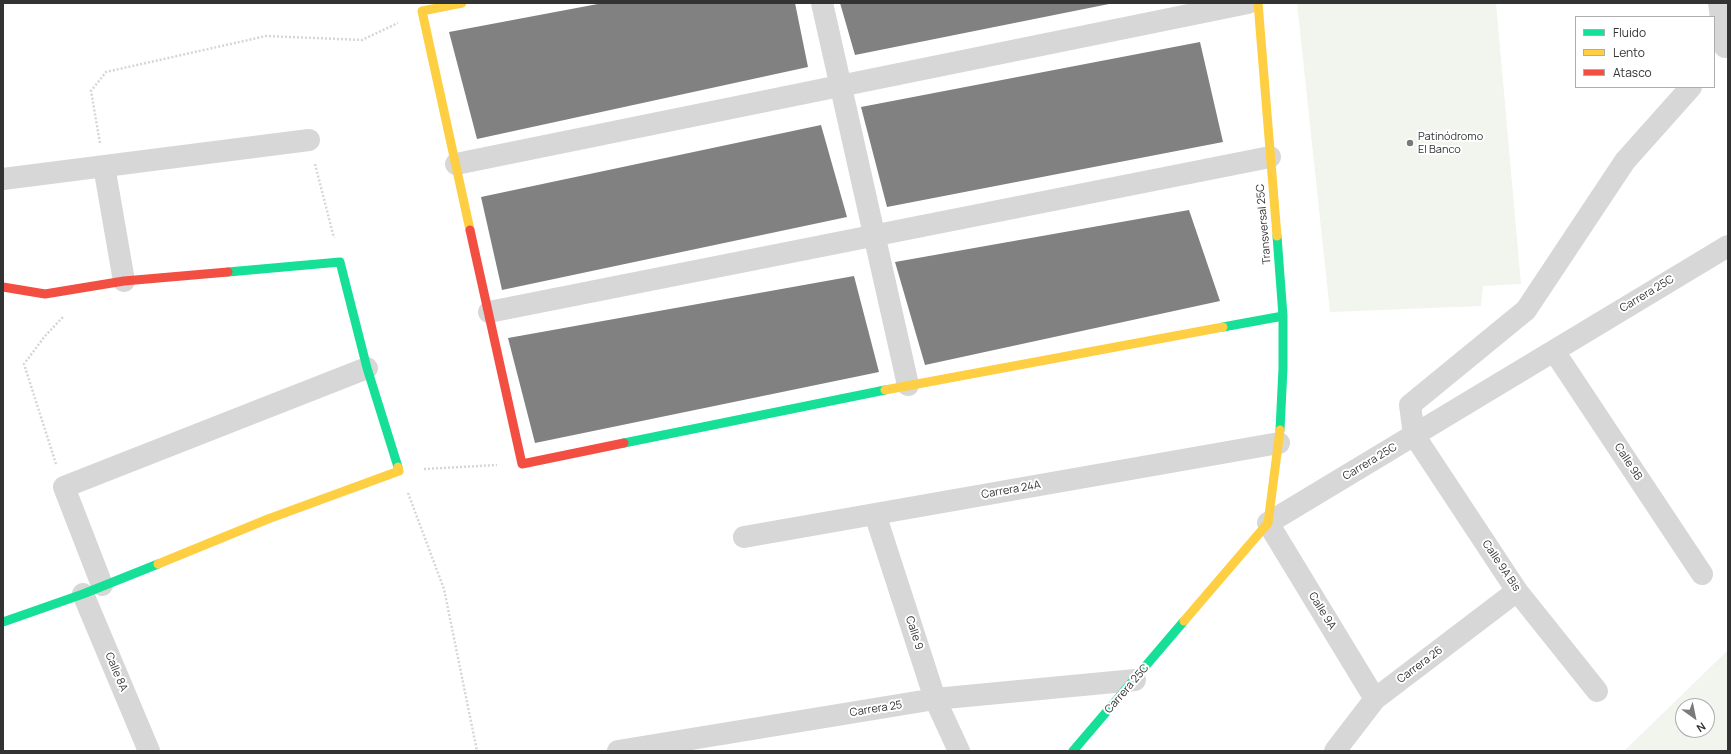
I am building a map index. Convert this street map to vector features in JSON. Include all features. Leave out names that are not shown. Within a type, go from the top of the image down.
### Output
[{"type":"street","points":[[462,3],[422,11],[522,464],[908,385],[1284,316]]},
{"type":"street","points":[[822,3],[908,385]]},
{"type":"street","points":[[456,164],[1248,3]]},
{"type":"street","name":"Transversal 25C","points":[[1258,3],[1284,316],[1279,443],[1268,523]]},
{"type":"street","points":[[1719,3],[1722,51]]},
{"type":"street","points":[[1414,435],[1410,404],[1526,310],[1625,161],[1690,88]]},
{"type":"street","points":[[3,179],[308,140]]},
{"type":"street","points":[[489,312],[1270,157]]},
{"type":"street","points":[[104,166],[124,281]]},
{"type":"street","name":"Carrera 25C","points":[[1073,751],[1268,523],[1728,246]]},
{"type":"street","points":[[3,287],[45,294],[124,281],[340,262],[367,368],[399,471],[268,519],[93,589],[3,622]]},
{"type":"street","name":"Calle 9B","points":[[1554,350],[1702,574]]},
{"type":"street","points":[[64,487],[367,368]]},
{"type":"street","name":"Calle 9A Bis","points":[[1414,435],[1517,591],[1597,691]]},
{"type":"street","name":"Carrera 24A","points":[[744,537],[1279,443]]},
{"type":"street","name":"Calle 8A","points":[[64,487],[93,589],[149,751]]},
{"type":"street","name":"Calle 9","points":[[876,514],[936,699],[959,751]]},
{"type":"street","name":"Calle 9A","points":[[1268,523],[1375,699]]},
{"type":"street","name":"Carrera 26","points":[[1335,751],[1375,699],[1517,591]]},
{"type":"street","name":"Carrera 25","points":[[618,751],[936,699],[1135,680]]},
{"type":"path","points":[[104,166],[91,91],[106,72],[266,36],[362,40],[422,11]]},
{"type":"path","points":[[308,140],[340,262]]},
{"type":"path","points":[[45,336],[24,364],[64,487]]},
{"type":"path","points":[[477,751],[444,589],[399,471],[522,464]]},
{"type":"shaded area","name":"Patinódromo El Banco","points":[[1297,3],[1496,3],[1521,284],[1483,286],[1481,306],[1330,312]]},
{"type":"shaded area","points":[[1728,650],[1728,751],[1624,751],[1675,701],[1675,738],[1715,738],[1715,698],[1679,698]]},
{"type":"building","points":[[603,3],[795,3],[808,67],[477,139],[449,32]]},
{"type":"building","points":[[840,3],[1109,3],[1109,4],[855,55]]},
{"type":"building","points":[[1200,42],[1223,142],[887,207],[861,107]]},
{"type":"building","points":[[821,125],[847,217],[502,290],[481,197]]},
{"type":"building","points":[[1189,210],[1220,301],[925,365],[895,262]]},
{"type":"building","points":[[854,276],[879,372],[535,443],[508,338]]},
{"type":"traffic: fast","points":[[1277,236],[1283,316],[1283,368],[1280,430]]},
{"type":"traffic: fast","points":[[228,272],[340,262],[367,368],[398,467]]},
{"type":"traffic: fast","points":[[1223,327],[1283,316]]},
{"type":"traffic: fast","points":[[624,443],[885,390]]},
{"type":"traffic: fast","points":[[3,622],[83,594],[158,564]]},
{"type":"traffic: fast","points":[[1073,751],[1184,621]]},
{"type":"traffic: slow","points":[[462,3],[422,11],[470,230]]},
{"type":"traffic: slow","points":[[1258,3],[1277,236]]},
{"type":"traffic: slow","points":[[885,390],[1223,327]]},
{"type":"traffic: slow","points":[[1184,621],[1268,523],[1280,430]]},
{"type":"traffic: slow","points":[[158,564],[268,519],[399,471],[398,467]]},
{"type":"traffic: jam","points":[[470,230],[522,464],[624,443]]},
{"type":"traffic: jam","points":[[3,287],[45,294],[124,281],[228,272]]},
{"type":"place","name":"Patinódromo El Banco","points":[[1410,143]]}]
